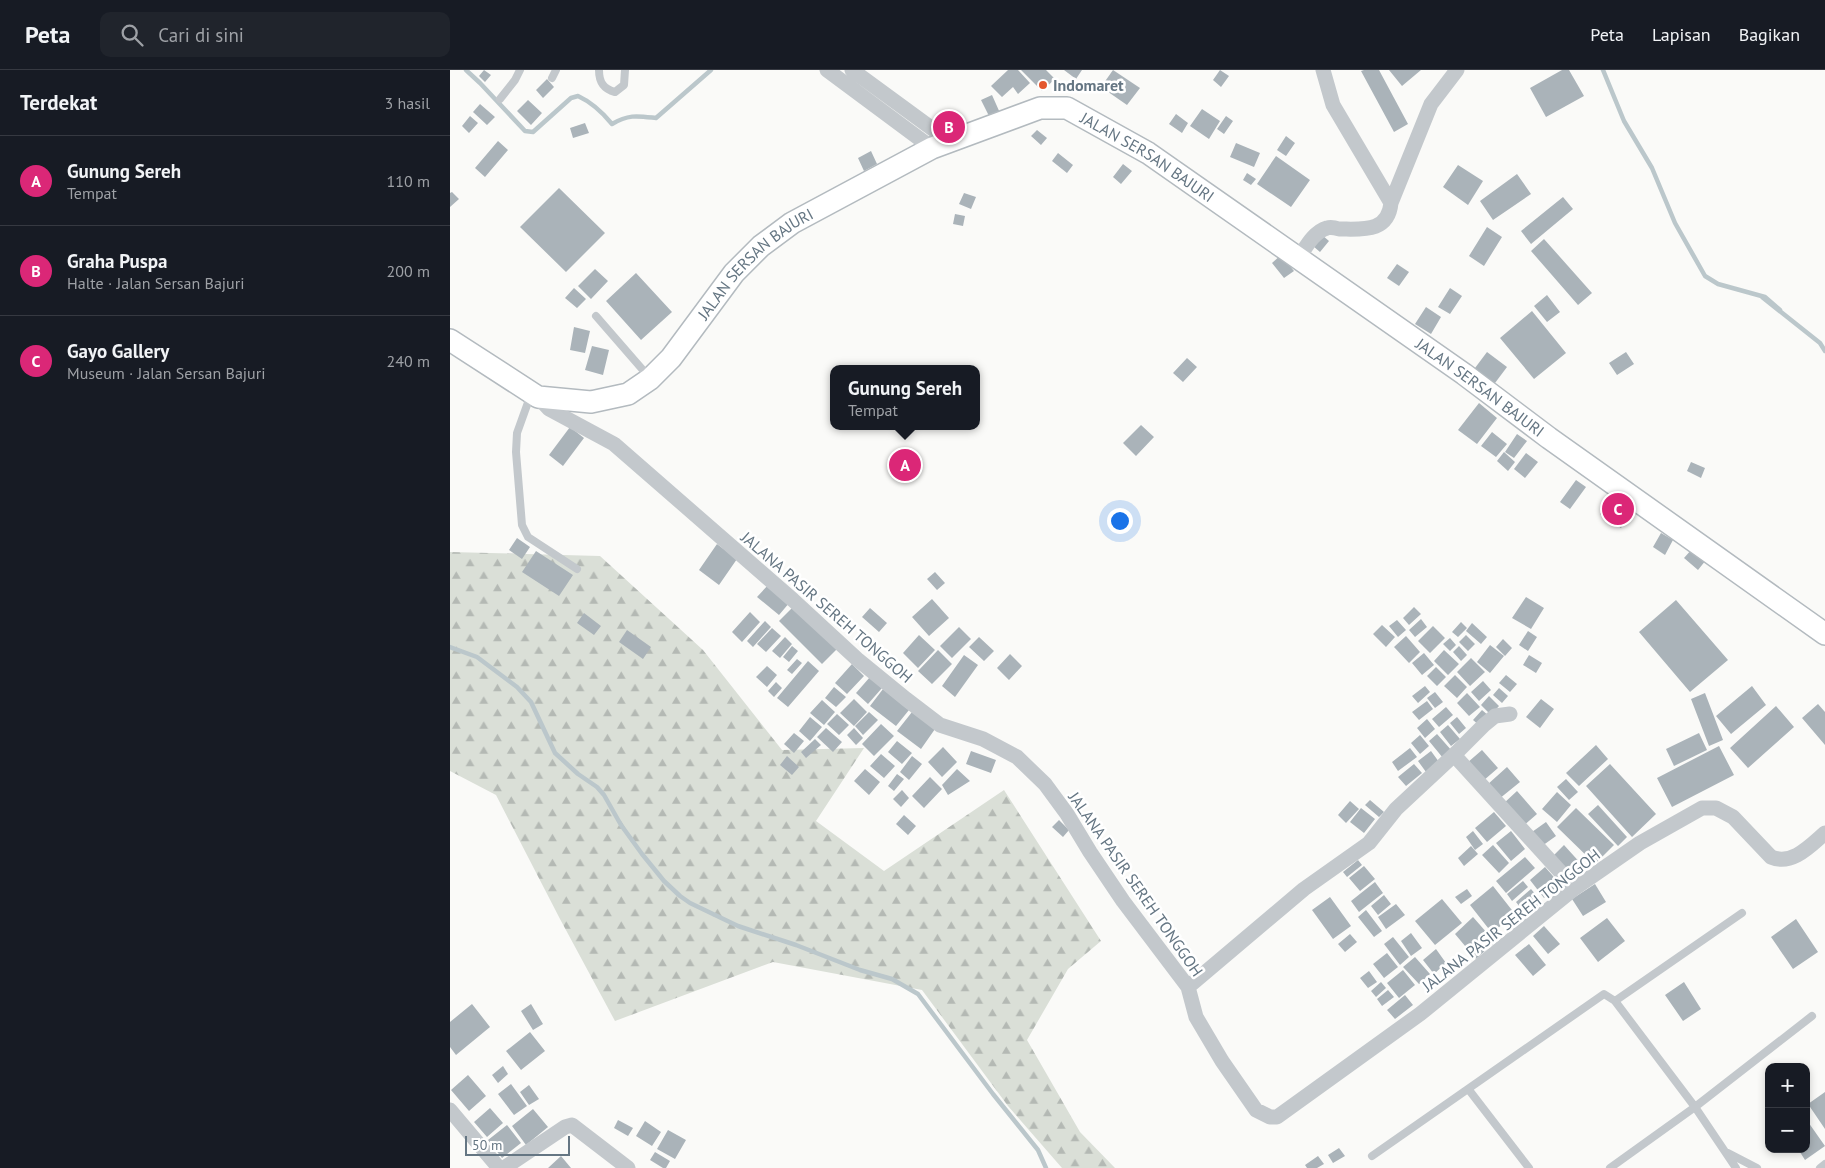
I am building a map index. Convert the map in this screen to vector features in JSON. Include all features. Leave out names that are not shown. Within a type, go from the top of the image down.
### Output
[{"type":"main road","name":"JALAN SERSAN BAJURI","points":[[450,340],[535,395],[592,402],[628,394],[650,379],[671,358],[734,273],[761,246],[792,224],[940,144],[1040,108],[1067,108],[1148,153],[1298,260],[1464,374],[1549,438],[1825,634]]},
{"type":"street","points":[[827,70],[940,144]]},
{"type":"street","points":[[852,70],[940,144]]},
{"type":"street","points":[[1324,70],[1333,106],[1391,203]]},
{"type":"street","points":[[1298,260],[1312,239],[1327,228],[1366,230],[1381,224],[1390,214],[1391,203],[1431,104],[1457,70]]},
{"type":"street","name":"JALANA PASIR SEREH TONGGOH","points":[[535,395],[548,409],[614,444],[793,600],[857,659],[940,725],[984,739],[1017,757],[1045,784],[1067,814],[1123,901],[1188,987],[1196,1017],[1222,1061],[1256,1110],[1270,1116],[1277,1117],[1420,1014],[1575,888],[1640,842],[1702,808],[1716,808],[1733,817],[1771,857],[1778,860],[1794,857],[1825,833]]},
{"type":"street","points":[[1188,987],[1304,889],[1369,843],[1396,809],[1484,725],[1495,716],[1510,714]]},
{"type":"street","points":[[1454,755],[1575,888]]},
{"type":"street","points":[[450,1110],[499,1168]]},
{"type":"street","points":[[504,1168],[565,1127],[572,1125],[628,1168]]},
{"type":"lane","points":[[500,99],[515,80],[520,70]]},
{"type":"lane","points":[[552,78],[556,70]]},
{"type":"lane","points":[[599,70],[601,83],[608,90],[615,92],[624,85],[625,70]]},
{"type":"lane","points":[[596,316],[650,379]]},
{"type":"lane","points":[[535,395],[517,434],[516,452],[522,525],[528,537],[577,569]]},
{"type":"lane","points":[[1615,1001],[1742,913]]},
{"type":"lane","points":[[1372,1156],[1604,994],[1615,1001],[1695,1108],[1736,1168]]},
{"type":"lane","points":[[1610,1168],[1695,1108],[1812,1016]]},
{"type":"lane","points":[[1469,1090],[1529,1168]]},
{"type":"lane","points":[[1728,1154],[1757,1168]]},
{"type":"lane","points":[[1820,1168],[1825,1164]]},
{"type":"green space","points":[[450,552],[600,556],[703,650],[782,750],[864,748],[816,821],[884,871],[1004,790],[1101,941],[1068,969],[1027,1040],[1080,1132],[1115,1168],[1062,1168],[1008,1106],[922,990],[773,962],[615,1021],[496,795],[450,771]]},
{"type":"building","points":[[484,70],[491,75],[485,82],[479,76]]},
{"type":"building","points":[[1008,70],[1018,70],[1030,83],[1018,94],[1013,87],[1002,97],[991,86]]},
{"type":"building","name":"Indomaret","points":[[1021,70],[1046,70],[1055,79],[1042,91]]},
{"type":"building","points":[[1064,70],[1082,70],[1076,79]]},
{"type":"building","points":[[1113,70],[1140,88],[1127,105],[1101,87]]},
{"type":"building","points":[[1220,70],[1229,76],[1221,87],[1213,80]]},
{"type":"building","points":[[1379,70],[1408,124],[1394,132],[1361,71]]},
{"type":"building","points":[[1389,70],[1421,70],[1402,86]]},
{"type":"building","points":[[1562,70],[1569,70],[1584,96],[1546,117],[1530,88]]},
{"type":"building","points":[[547,79],[554,87],[543,98],[536,90]]},
{"type":"building","points":[[992,95],[1000,113],[990,118],[981,100]]},
{"type":"building","points":[[528,100],[542,113],[531,125],[517,111]]},
{"type":"building","points":[[480,104],[495,117],[487,125],[473,112]]},
{"type":"building","points":[[1202,109],[1220,121],[1209,139],[1190,126]]},
{"type":"building","points":[[1176,114],[1188,123],[1182,133],[1169,124]]},
{"type":"building","points":[[470,116],[478,123],[469,133],[462,126]]},
{"type":"building","points":[[1226,116],[1233,121],[1224,134],[1217,129]]},
{"type":"building","points":[[585,123],[589,133],[573,138],[570,128]]},
{"type":"building","points":[[1037,130],[1047,138],[1041,145],[1031,136]]},
{"type":"building","points":[[1286,136],[1295,143],[1286,156],[1277,150]]},
{"type":"building","points":[[498,141],[508,150],[485,177],[475,168]]},
{"type":"building","points":[[1236,143],[1260,153],[1254,167],[1230,157]]},
{"type":"building","points":[[871,151],[877,164],[864,171],[858,158]]},
{"type":"building","points":[[1058,153],[1073,165],[1067,173],[1052,161]]},
{"type":"building","points":[[1276,156],[1310,180],[1291,207],[1257,184]]},
{"type":"building","points":[[1123,164],[1132,171],[1121,184],[1113,177]]},
{"type":"building","points":[[1458,165],[1483,181],[1468,205],[1443,187]]},
{"type":"building","points":[[1247,173],[1256,179],[1251,185],[1243,180]]},
{"type":"building","points":[[1517,174],[1531,194],[1493,220],[1480,201]]},
{"type":"building","points":[[559,188],[605,233],[566,272],[520,227]]},
{"type":"building","points":[[452,192],[459,199],[450,207],[450,193]]},
{"type":"building","points":[[964,193],[976,197],[971,209],[959,204]]},
{"type":"building","points":[[1563,197],[1573,209],[1531,244],[1521,231]]},
{"type":"building","points":[[955,214],[965,216],[963,226],[953,224]]},
{"type":"building","points":[[1487,227],[1502,237],[1484,266],[1469,256]]},
{"type":"building","points":[[1322,235],[1329,241],[1320,252],[1313,246]]},
{"type":"building","points":[[1544,239],[1592,293],[1578,305],[1531,251]]},
{"type":"building","points":[[1281,255],[1294,271],[1284,278],[1272,263]]},
{"type":"building","points":[[1397,264],[1409,272],[1399,286],[1387,278]]},
{"type":"building","points":[[595,269],[608,281],[591,299],[578,286]]},
{"type":"building","points":[[636,273],[672,312],[641,340],[606,301]]},
{"type":"building","points":[[574,288],[586,299],[577,308],[565,298]]},
{"type":"building","points":[[1450,288],[1462,296],[1450,314],[1438,307]]},
{"type":"building","points":[[1547,295],[1560,312],[1547,322],[1534,306]]},
{"type":"building","points":[[1426,307],[1441,317],[1431,334],[1415,324]]},
{"type":"building","points":[[1532,311],[1566,353],[1534,379],[1500,338]]},
{"type":"building","points":[[574,327],[590,331],[585,353],[570,350]]},
{"type":"building","points":[[592,346],[609,350],[603,375],[585,370]]},
{"type":"building","points":[[1487,352],[1507,367],[1492,387],[1472,372]]},
{"type":"building","points":[[1626,352],[1634,364],[1617,375],[1609,363]]},
{"type":"building","points":[[1187,358],[1197,367],[1183,382],[1173,373]]},
{"type":"building","points":[[1479,403],[1497,418],[1477,444],[1458,430]]},
{"type":"building","points":[[1141,425],[1154,437],[1136,456],[1123,443]]},
{"type":"building","points":[[570,427],[584,438],[563,466],[549,455]]},
{"type":"building","points":[[1492,432],[1507,444],[1496,457],[1481,446]]},
{"type":"building","points":[[1517,434],[1527,441],[1514,458],[1505,452]]},
{"type":"building","points":[[1504,452],[1515,462],[1508,471],[1497,461]]},
{"type":"building","points":[[1526,453],[1538,462],[1525,478],[1514,469]]},
{"type":"building","points":[[1691,462],[1705,468],[1701,478],[1687,471]]},
{"type":"building","points":[[1576,480],[1586,487],[1570,509],[1560,502]]},
{"type":"building","points":[[1615,492],[1635,504],[1621,528],[1600,514]]},
{"type":"building","points":[[1661,533],[1673,540],[1665,555],[1653,547]]},
{"type":"building","points":[[517,538],[530,547],[522,559],[509,550]]},
{"type":"building","points":[[717,544],[737,559],[719,585],[699,570]]},
{"type":"building","points":[[1692,549],[1706,560],[1698,570],[1684,558]]},
{"type":"building","points":[[536,551],[573,575],[559,596],[522,572]]},
{"type":"building","points":[[935,572],[945,583],[937,590],[927,579]]},
{"type":"building","points":[[769,584],[790,602],[779,615],[757,597]]},
{"type":"building","points":[[1526,597],[1544,608],[1531,629],[1512,618]]},
{"type":"building","points":[[932,599],[949,618],[929,636],[912,617]]},
{"type":"building","points":[[1676,600],[1728,660],[1690,692],[1639,632]]},
{"type":"building","points":[[795,605],[838,648],[822,664],[779,621]]},
{"type":"building","points":[[1414,607],[1421,614],[1409,625],[1403,618]]},
{"type":"building","points":[[870,608],[887,623],[879,632],[862,617]]},
{"type":"building","points":[[750,612],[760,622],[742,642],[732,632]]},
{"type":"building","points":[[584,613],[601,626],[594,635],[577,623]]},
{"type":"building","points":[[1421,619],[1427,627],[1415,637],[1409,630]]},
{"type":"building","points":[[1397,620],[1406,630],[1398,637],[1389,626]]},
{"type":"building","points":[[765,621],[771,627],[753,647],[747,641]]},
{"type":"building","points":[[1461,622],[1467,628],[1458,637],[1452,632]]},
{"type":"building","points":[[1472,623],[1487,637],[1481,644],[1466,631]]},
{"type":"building","points":[[1382,625],[1395,637],[1386,647],[1373,634]]},
{"type":"building","points":[[1433,626],[1445,638],[1430,653],[1418,641]]},
{"type":"building","points":[[959,627],[971,639],[952,658],[940,646]]},
{"type":"building","points":[[772,628],[781,636],[766,652],[757,644]]},
{"type":"building","points":[[627,630],[651,647],[643,659],[619,642]]},
{"type":"building","points":[[1528,631],[1537,637],[1528,651],[1519,645]]},
{"type":"building","points":[[919,635],[935,650],[918,668],[903,653]]},
{"type":"building","points":[[1466,635],[1475,644],[1468,651],[1459,642]]},
{"type":"building","points":[[1406,636],[1420,652],[1409,663],[1394,647]]},
{"type":"building","points":[[785,637],[792,644],[780,658],[772,651]]},
{"type":"building","points":[[979,637],[994,651],[984,661],[969,647]]},
{"type":"building","points":[[1450,638],[1456,645],[1450,651],[1443,644]]},
{"type":"building","points":[[1503,639],[1512,648],[1505,656],[1496,647]]},
{"type":"building","points":[[1490,645],[1504,656],[1490,673],[1477,662]]},
{"type":"building","points":[[792,646],[798,651],[789,662],[783,657]]},
{"type":"building","points":[[1459,646],[1467,655],[1461,661],[1453,652]]},
{"type":"building","points":[[938,650],[952,664],[932,684],[918,671]]},
{"type":"building","points":[[1444,650],[1459,664],[1448,675],[1434,661]]},
{"type":"building","points":[[1424,653],[1434,665],[1422,675],[1412,663]]},
{"type":"building","points":[[1010,654],[1022,666],[1009,680],[997,668]]},
{"type":"building","points":[[964,655],[978,665],[955,697],[942,686]]},
{"type":"building","points":[[1529,655],[1542,663],[1536,673],[1523,665]]},
{"type":"building","points":[[1471,658],[1485,672],[1470,686],[1457,672]]},
{"type":"building","points":[[797,659],[802,663],[792,674],[787,670]]},
{"type":"building","points":[[808,661],[819,671],[788,707],[777,698]]},
{"type":"building","points":[[852,664],[864,676],[847,694],[835,683]]},
{"type":"building","points":[[767,666],[777,675],[767,687],[756,677]]},
{"type":"building","points":[[1436,667],[1446,677],[1437,686],[1427,676]]},
{"type":"building","points":[[1455,675],[1467,687],[1457,698],[1444,686]]},
{"type":"building","points":[[1506,675],[1517,684],[1510,692],[1499,683]]},
{"type":"building","points":[[870,677],[882,688],[868,704],[856,693]]},
{"type":"building","points":[[1483,681],[1491,690],[1479,701],[1471,692]]},
{"type":"building","points":[[776,682],[782,688],[774,697],[768,691]]},
{"type":"building","points":[[1425,686],[1430,692],[1418,703],[1412,696]]},
{"type":"building","points":[[1752,686],[1766,705],[1731,734],[1716,716]]},
{"type":"building","points":[[834,687],[846,697],[836,707],[825,698]]},
{"type":"building","points":[[1499,688],[1508,696],[1502,703],[1493,695]]},
{"type":"building","points":[[883,689],[909,710],[896,726],[870,706]]},
{"type":"building","points":[[1435,692],[1443,702],[1435,708],[1427,698]]},
{"type":"building","points":[[1467,693],[1480,707],[1469,716],[1457,703]]},
{"type":"building","points":[[1705,693],[1723,740],[1709,746],[1691,699]]},
{"type":"building","points":[[1489,696],[1499,706],[1491,715],[1481,705]]},
{"type":"building","points":[[854,699],[867,712],[854,726],[840,713]]},
{"type":"building","points":[[1541,699],[1554,709],[1540,728],[1526,717]]},
{"type":"building","points":[[822,700],[835,712],[824,725],[810,713]]},
{"type":"building","points":[[1427,701],[1433,709],[1419,720],[1412,712]]},
{"type":"building","points":[[1818,704],[1825,712],[1825,745],[1802,718]]},
{"type":"building","points":[[1776,706],[1794,727],[1748,768],[1730,748]]},
{"type":"building","points":[[1446,707],[1453,715],[1439,727],[1432,719]]},
{"type":"building","points":[[1482,710],[1489,716],[1480,726],[1473,720]]},
{"type":"building","points":[[869,712],[878,720],[863,735],[855,726]]},
{"type":"building","points":[[912,712],[935,729],[921,749],[897,731]]},
{"type":"building","points":[[837,714],[849,725],[839,735],[827,724]]},
{"type":"building","points":[[810,717],[822,727],[810,741],[799,731]]},
{"type":"building","points":[[1457,717],[1466,728],[1459,734],[1450,723]]},
{"type":"building","points":[[1427,719],[1435,729],[1425,738],[1417,728]]},
{"type":"building","points":[[881,724],[894,736],[874,756],[862,744]]},
{"type":"building","points":[[1448,725],[1460,739],[1451,746],[1440,732]]},
{"type":"building","points":[[826,728],[842,742],[833,752],[817,737]]},
{"type":"building","points":[[854,728],[863,738],[856,745],[847,735]]},
{"type":"building","points":[[794,733],[804,741],[794,753],[784,744]]},
{"type":"building","points":[[1699,733],[1707,750],[1674,766],[1666,749]]},
{"type":"building","points":[[1437,734],[1452,751],[1443,758],[1429,741]]},
{"type":"building","points":[[1420,735],[1429,746],[1420,754],[1411,743]]},
{"type":"building","points":[[815,739],[821,745],[806,758],[801,752]]},
{"type":"building","points":[[897,741],[912,753],[902,764],[888,752]]},
{"type":"building","points":[[1596,745],[1608,759],[1579,786],[1566,773]]},
{"type":"building","points":[[1719,746],[1734,775],[1672,807],[1657,778]]},
{"type":"building","points":[[943,747],[957,762],[942,777],[928,762]]},
{"type":"building","points":[[1410,748],[1417,757],[1398,771],[1392,762]]},
{"type":"building","points":[[1482,750],[1498,768],[1483,781],[1467,763]]},
{"type":"building","points":[[971,751],[996,760],[991,773],[966,764]]},
{"type":"building","points":[[1431,751],[1439,762],[1426,772],[1418,761]]},
{"type":"building","points":[[881,754],[895,766],[884,778],[870,766]]},
{"type":"building","points":[[787,756],[799,767],[792,775],[780,765]]},
{"type":"building","points":[[912,756],[922,764],[909,780],[900,772]]},
{"type":"building","points":[[1414,764],[1422,773],[1406,786],[1398,777]]},
{"type":"building","points":[[1610,764],[1656,814],[1632,837],[1586,786]]},
{"type":"building","points":[[1507,767],[1520,782],[1499,799],[1487,785]]},
{"type":"building","points":[[865,769],[880,782],[869,795],[854,781]]},
{"type":"building","points":[[957,769],[970,781],[948,795],[942,785]]},
{"type":"building","points":[[897,774],[904,779],[894,791],[888,786]]},
{"type":"building","points":[[930,777],[942,789],[924,808],[912,796]]},
{"type":"building","points":[[1566,779],[1578,792],[1569,800],[1557,787]]},
{"type":"building","points":[[902,790],[909,798],[901,807],[893,799]]},
{"type":"building","points":[[1517,791],[1537,814],[1523,826],[1503,804]]},
{"type":"building","points":[[1557,792],[1571,805],[1557,822],[1542,809]]},
{"type":"building","points":[[1370,800],[1384,812],[1379,817],[1365,805]]},
{"type":"building","points":[[1350,801],[1359,809],[1346,823],[1338,815]]},
{"type":"building","points":[[1598,805],[1627,837],[1618,846],[1588,814]]},
{"type":"building","points":[[1361,808],[1375,819],[1364,833],[1350,822]]},
{"type":"building","points":[[1576,808],[1614,845],[1595,864],[1557,827]]},
{"type":"building","points":[[1494,812],[1506,826],[1487,842],[1475,828]]},
{"type":"building","points":[[904,815],[916,826],[908,835],[896,824]]},
{"type":"building","points":[[1059,820],[1069,830],[1063,837],[1052,827]]},
{"type":"building","points":[[1546,822],[1556,836],[1542,846],[1532,832]]},
{"type":"building","points":[[1473,831],[1483,844],[1475,850],[1466,837]]},
{"type":"building","points":[[1511,831],[1525,849],[1511,861],[1496,843]]},
{"type":"building","points":[[1493,845],[1509,863],[1499,873],[1482,855]]},
{"type":"building","points":[[1564,845],[1583,866],[1571,877],[1552,857]]},
{"type":"building","points":[[1471,846],[1478,854],[1464,866],[1458,858]]},
{"type":"building","points":[[1525,857],[1535,868],[1506,893],[1496,881]]},
{"type":"building","points":[[1358,860],[1362,865],[1347,877],[1343,872]]},
{"type":"building","points":[[1364,866],[1375,879],[1360,891],[1349,878]]},
{"type":"building","points":[[1545,867],[1560,884],[1544,898],[1530,880]]},
{"type":"building","points":[[1523,881],[1528,887],[1512,901],[1507,894]]},
{"type":"building","points":[[1375,882],[1383,893],[1359,912],[1351,901]]},
{"type":"building","points":[[1595,884],[1606,902],[1583,916],[1572,899]]},
{"type":"building","points":[[1493,886],[1515,914],[1492,933],[1470,905]]},
{"type":"building","points":[[1467,889],[1472,896],[1461,904],[1455,897]]},
{"type":"building","points":[[1531,889],[1542,902],[1526,915],[1516,902]]},
{"type":"building","points":[[1384,895],[1391,904],[1378,915],[1371,906]]},
{"type":"building","points":[[1330,897],[1351,926],[1333,939],[1312,910]]},
{"type":"building","points":[[1442,899],[1462,923],[1435,945],[1415,921]]},
{"type":"building","points":[[1396,904],[1405,915],[1386,929],[1378,917]]},
{"type":"building","points":[[1366,910],[1382,931],[1374,937],[1358,917]]},
{"type":"building","points":[[1473,917],[1495,942],[1476,959],[1455,934]]},
{"type":"building","points":[[1607,918],[1625,941],[1598,962],[1580,938]]},
{"type":"building","points":[[1796,919],[1818,952],[1793,969],[1771,937]]},
{"type":"building","points":[[1544,926],[1560,944],[1548,954],[1533,936]]},
{"type":"building","points":[[1411,933],[1422,948],[1411,956],[1401,941]]},
{"type":"building","points":[[1350,934],[1357,942],[1345,952],[1338,944]]},
{"type":"building","points":[[1393,937],[1409,957],[1400,965],[1384,944]]},
{"type":"building","points":[[1529,944],[1546,965],[1533,976],[1515,955]]},
{"type":"building","points":[[1436,949],[1446,963],[1434,974],[1423,960]]},
{"type":"building","points":[[1387,953],[1398,967],[1384,978],[1373,964]]},
{"type":"building","points":[[1415,957],[1430,974],[1419,984],[1403,967]]},
{"type":"building","points":[[1403,970],[1415,985],[1399,998],[1387,983]]},
{"type":"building","points":[[1369,971],[1377,982],[1368,988],[1360,978]]},
{"type":"building","points":[[1381,982],[1386,988],[1376,997],[1371,991]]},
{"type":"building","points":[[1684,982],[1701,1009],[1683,1021],[1665,995]]},
{"type":"building","points":[[1388,990],[1394,997],[1382,1006],[1377,999]]},
{"type":"building","points":[[1405,995],[1413,1005],[1395,1019],[1387,1010]]},
{"type":"building","points":[[472,1004],[490,1027],[456,1055],[450,1047],[450,1022]]},
{"type":"building","points":[[531,1004],[543,1024],[533,1030],[521,1011]]},
{"type":"building","points":[[530,1032],[545,1051],[521,1070],[506,1051]]},
{"type":"building","points":[[503,1066],[508,1074],[498,1083],[492,1075]]},
{"type":"building","points":[[468,1075],[486,1096],[469,1111],[451,1090]]},
{"type":"building","points":[[511,1084],[527,1106],[514,1115],[498,1094]]},
{"type":"building","points":[[529,1085],[539,1099],[529,1105],[520,1092]]},
{"type":"building","points":[[1825,1092],[1825,1129],[1810,1107],[1810,1103]]},
{"type":"building","points":[[490,1108],[503,1123],[487,1137],[474,1122]]},
{"type":"building","points":[[533,1109],[548,1127],[526,1145],[512,1126]]},
{"type":"building","points":[[618,1120],[633,1128],[628,1136],[614,1128]]},
{"type":"building","points":[[645,1121],[661,1132],[652,1146],[636,1136]]},
{"type":"building","points":[[507,1125],[521,1143],[502,1158],[488,1140]]},
{"type":"building","points":[[1810,1125],[1825,1146],[1805,1160],[1801,1153],[1810,1153]]},
{"type":"building","points":[[668,1130],[686,1140],[675,1159],[657,1149]]},
{"type":"building","points":[[1339,1148],[1345,1156],[1333,1163],[1328,1155]]},
{"type":"building","points":[[655,1152],[670,1161],[666,1168],[650,1160]]},
{"type":"building","points":[[561,1156],[571,1168],[548,1168]]},
{"type":"building","points":[[1318,1156],[1324,1164],[1317,1168],[1307,1168],[1305,1165]]},
{"type":"waterway","points":[[466,70],[525,131],[533,132],[571,98],[578,96],[588,101],[612,124],[634,116],[656,118],[711,70]]},
{"type":"waterway","points":[[1603,70],[1624,121],[1652,168],[1675,223],[1705,276],[1718,284],[1765,297],[1780,310],[1762,297],[1820,343],[1825,351]]},
{"type":"waterway","points":[[450,647],[477,657],[517,687],[531,702],[555,753],[578,774],[597,787],[604,795],[621,825],[642,854],[664,881],[680,896],[690,903],[738,926],[796,945],[860,970],[892,979],[918,994],[993,1094],[1038,1150],[1046,1168]]},
{"type":"place","name":"Indomaret","points":[[1043,85]]},
{"type":"place","name":"Graha Puspa","points":[[949,127]]},
{"type":"place","name":"Gunung Sereh","points":[[905,465]]},
{"type":"place","name":"Gayo Gallery","points":[[1618,509]]}]
